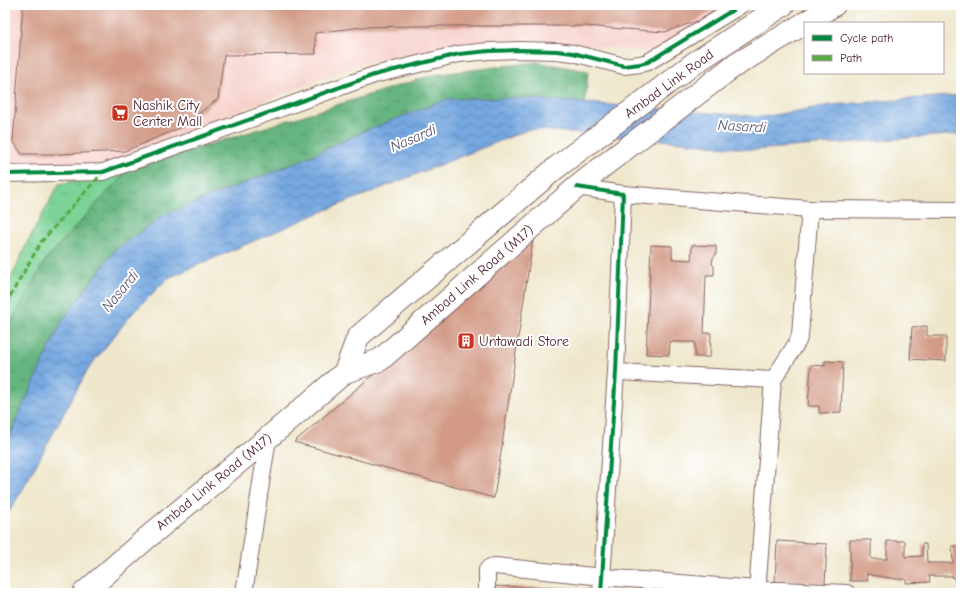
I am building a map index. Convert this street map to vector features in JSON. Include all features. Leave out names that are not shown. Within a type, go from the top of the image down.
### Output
[{"type":"main road","name":"Ambad Link Road","points":[[557,167],[694,64],[782,5]]},
{"type":"main road","name":"Ambad Link Road","points":[[807,22],[834,5]]},
{"type":"main road","name":"Ambad Link Road","points":[[602,167],[731,68],[804,24]]},
{"type":"main road","name":"Ambad Link Road (M17)","points":[[345,372],[358,337],[557,167]]},
{"type":"main road","name":"Ambad Link Road (M17)","points":[[84,593],[148,537],[345,372],[380,360],[577,187],[602,167]]},
{"type":"street","points":[[5,174],[103,172],[374,75],[459,54],[520,50],[556,50],[624,66],[640,64],[648,62],[741,5]]},
{"type":"street","points":[[577,187],[623,194],[810,209],[961,210]]},
{"type":"street","points":[[602,585],[616,372],[623,194]]},
{"type":"street","points":[[757,591],[773,380],[798,341],[800,335],[810,209]]},
{"type":"street","points":[[616,372],[773,380]]},
{"type":"street","points":[[244,593],[268,438]]},
{"type":"street","points":[[487,593],[487,570],[490,567],[495,566],[602,585],[847,593]]},
{"type":"shaded area","name":"Nashik City Center Mall","points":[[5,5],[732,5],[660,54],[528,38],[364,62],[108,163],[5,167]]},
{"type":"green space","points":[[536,62],[588,71],[585,103],[523,98],[369,129],[300,161],[166,214],[115,250],[62,321],[16,421],[5,450],[5,333],[46,259],[128,170],[433,75]]},
{"type":"green space","points":[[128,170],[46,259],[5,333],[5,292],[26,245],[59,184]]},
{"type":"water","name":"Nasardi","points":[[961,95],[961,134],[753,150],[683,142],[530,129],[319,213],[168,278],[131,315],[88,369],[23,489],[5,518],[5,450],[16,421],[62,321],[115,250],[166,214],[300,161],[369,129],[447,99],[523,98],[762,117],[831,105]]},
{"type":"building","name":"Nashik City Center Mall","points":[[23,5],[721,5],[697,21],[665,32],[584,26],[418,26],[362,27],[315,33],[316,54],[224,55],[218,99],[180,128],[125,151],[22,154],[13,141]]},
{"type":"building","name":"Untawadi Store","points":[[533,239],[494,498],[294,442]]},
{"type":"building","points":[[651,245],[672,246],[672,259],[691,260],[692,245],[716,246],[716,255],[713,258],[712,264],[714,266],[714,275],[706,275],[704,333],[711,333],[710,357],[695,357],[695,342],[670,342],[669,355],[646,354]]},
{"type":"building","points":[[927,326],[927,336],[946,336],[946,361],[910,359],[912,327]]},
{"type":"building","points":[[825,361],[843,362],[841,412],[819,413],[819,406],[808,406],[811,365],[825,366]]},
{"type":"building","points":[[850,540],[871,540],[871,559],[887,559],[887,541],[905,541],[905,557],[922,556],[922,544],[926,544],[927,563],[953,563],[952,546],[961,546],[961,581],[955,581],[952,576],[929,576],[930,582],[906,583],[906,579],[896,579],[866,574],[868,581],[850,581]]},
{"type":"building","points":[[777,541],[827,544],[825,584],[775,582]]},
{"type":"building","points":[[491,586],[592,589],[592,593],[491,593]]},
{"type":"marked path","points":[[5,305],[41,242],[103,172]]},
{"type":"cycle path","points":[[5,174],[103,172],[374,75],[459,54],[520,50],[557,51],[573,53],[624,66],[640,64],[648,62],[741,5]]},
{"type":"cycle path","points":[[577,187],[623,194],[616,372],[601,593]]},
{"type":"place","name":"Nashik City Center Mall","points":[[120,113]]},
{"type":"place","name":"Untawadi Store","points":[[466,341]]}]
